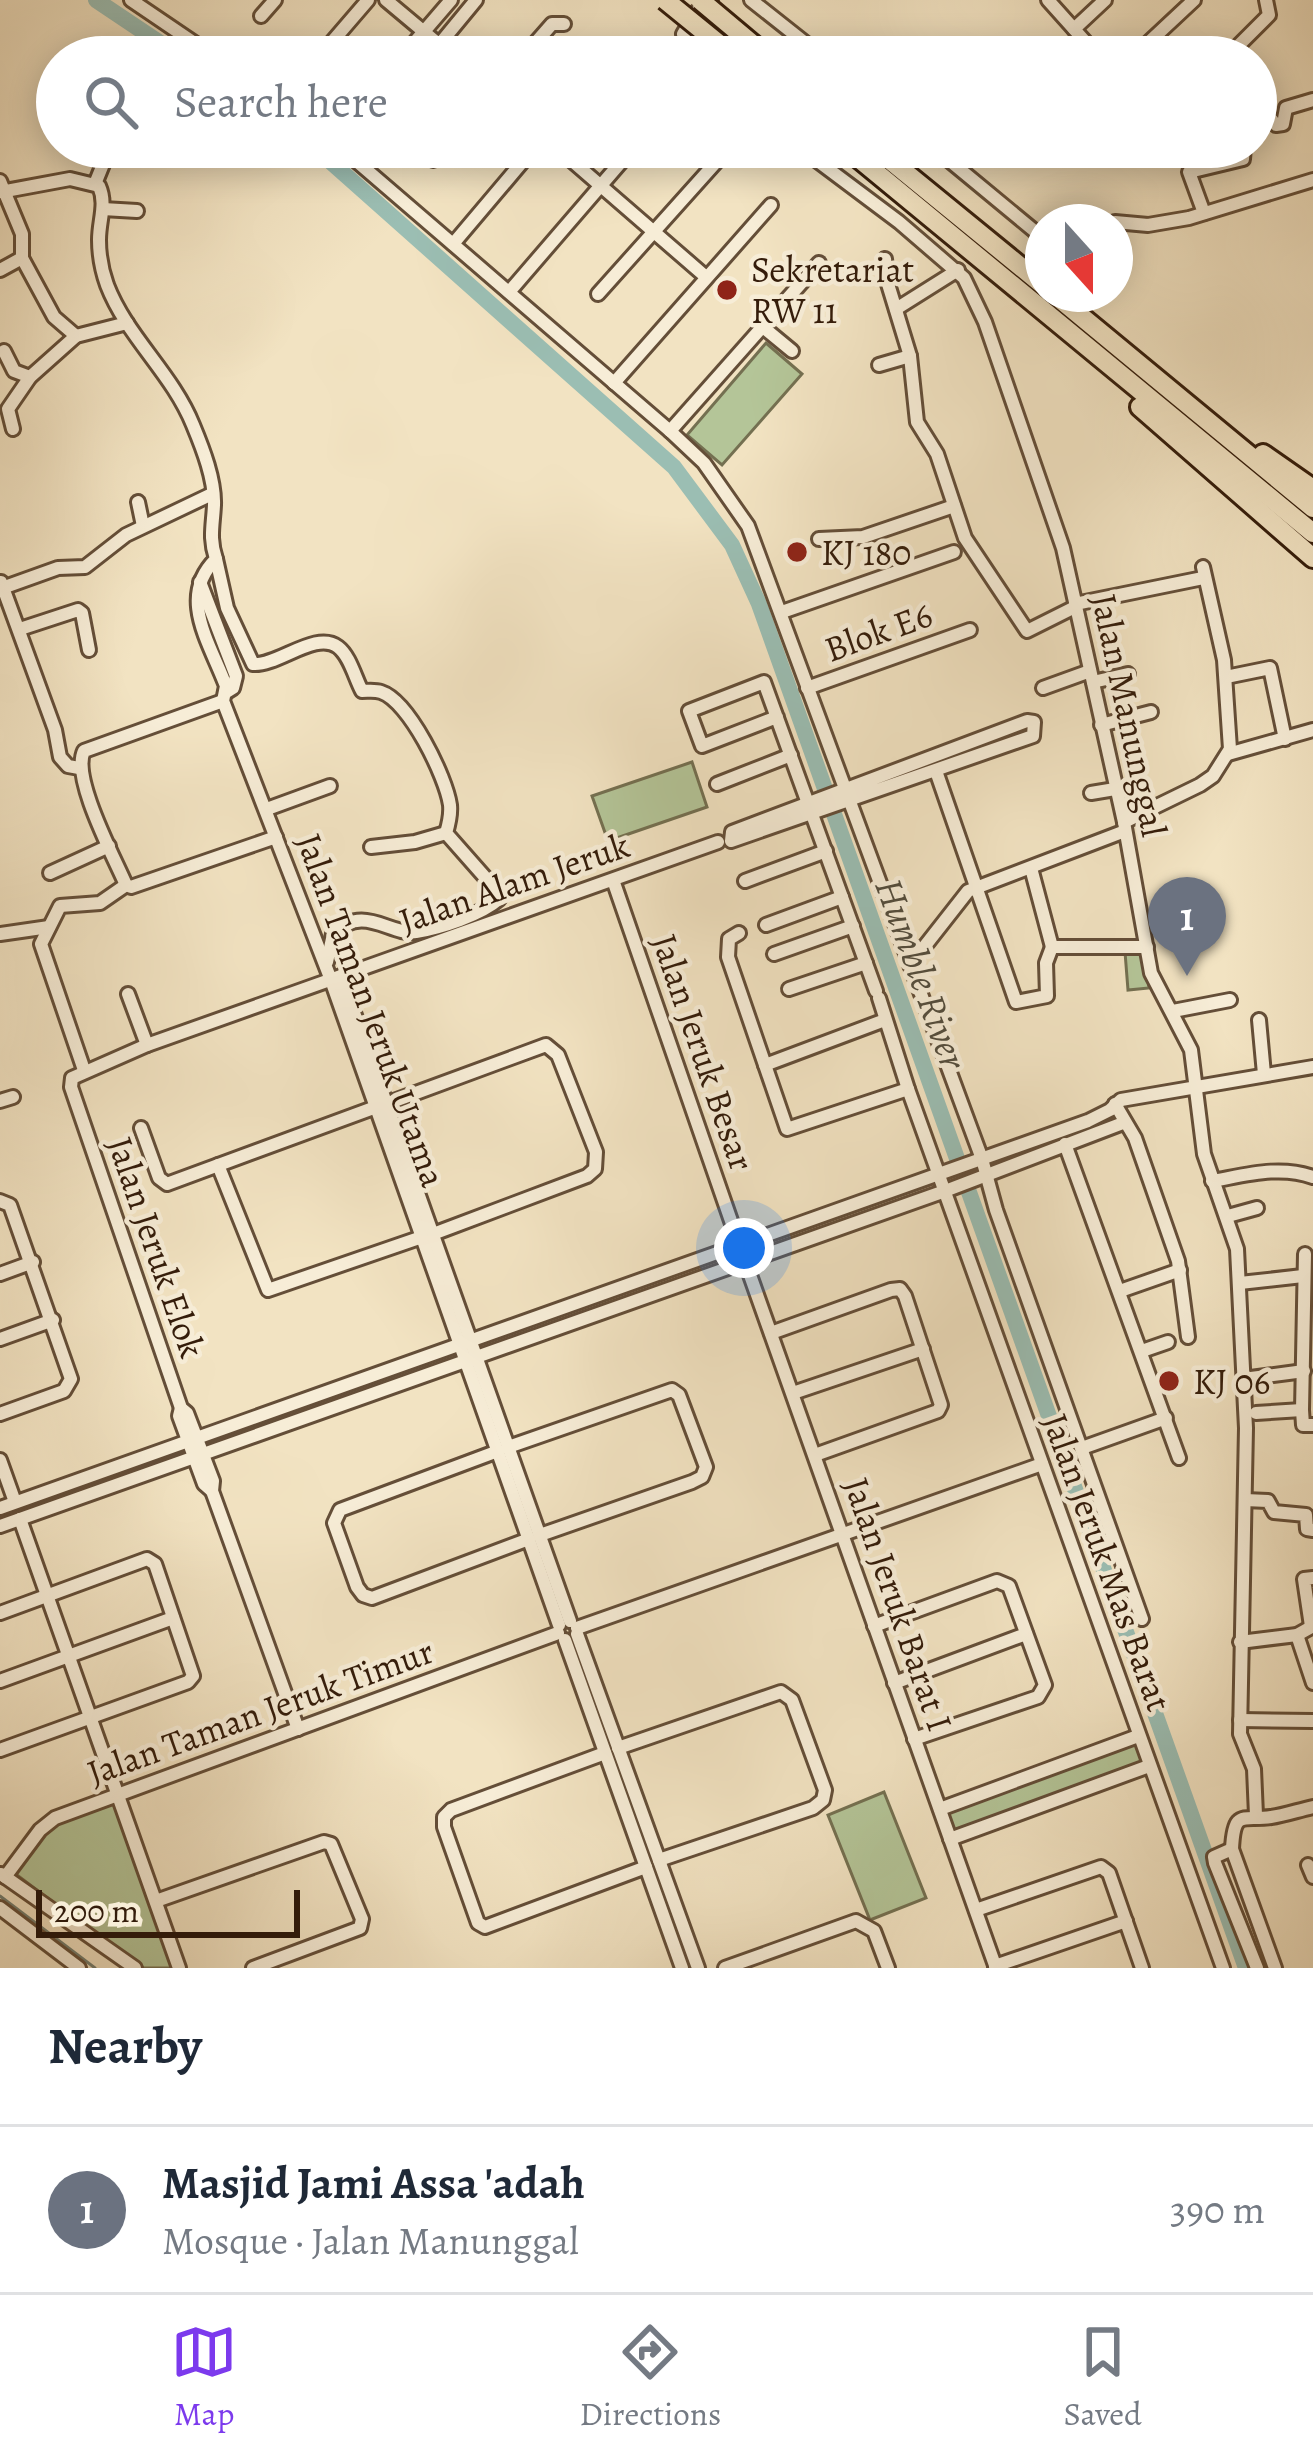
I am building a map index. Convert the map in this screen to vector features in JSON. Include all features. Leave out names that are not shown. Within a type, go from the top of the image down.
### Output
[{"type":"highway","points":[[664,0],[709,36]]},
{"type":"highway","points":[[700,0],[743,36]]},
{"type":"highway","points":[[869,168],[1313,533]]},
{"type":"highway","points":[[900,168],[1025,270]]},
{"type":"highway","points":[[1076,312],[1313,508]]},
{"type":"highway","points":[[1097,357],[1113,383],[1313,558]]},
{"type":"highway","points":[[1237,442],[1274,459],[1313,489]]},
{"type":"street","points":[[131,0],[184,36]]},
{"type":"street","points":[[261,16],[275,0]]},
{"type":"street","points":[[337,36],[368,0]]},
{"type":"street","points":[[386,0],[429,36]]},
{"type":"street","points":[[432,36],[451,0]]},
{"type":"street","points":[[433,36],[476,0]]},
{"type":"street","points":[[684,36],[696,12],[712,0]]},
{"type":"street","points":[[752,0],[797,36]]},
{"type":"street","points":[[1048,0],[1080,36]]},
{"type":"street","points":[[1074,29],[1106,0]]},
{"type":"street","points":[[1155,36],[1194,0]]},
{"type":"street","points":[[1248,36],[1269,15],[1266,0]]},
{"type":"street","points":[[541,36],[552,24],[564,24]]},
{"type":"street","points":[[1277,125],[1283,124],[1286,108],[1313,100]]},
{"type":"street","points":[[95,184],[101,168]]},
{"type":"street","points":[[368,168],[670,430],[704,463],[738,508],[782,612],[843,797],[910,964],[975,1161],[1142,1618]]},
{"type":"street","points":[[453,244],[518,168]]},
{"type":"street","points":[[581,168],[706,277]]},
{"type":"street","points":[[509,292],[616,168]]},
{"type":"street","points":[[598,294],[711,168]]},
{"type":"street","points":[[826,168],[958,270],[896,309]]},
{"type":"street","points":[[958,168],[1025,223]]},
{"type":"street","points":[[1204,213],[1189,172],[1206,168]]},
{"type":"street","points":[[76,336],[54,317],[22,258],[22,234],[1,188],[70,179],[95,184],[103,193],[102,268],[127,323],[178,392],[194,427],[212,494],[209,533],[227,608],[253,664],[266,664],[323,641],[342,650],[362,691],[385,693],[426,742],[451,810],[446,833]]},
{"type":"street","points":[[1133,224],[1148,226],[1204,213],[1313,180]]},
{"type":"street","points":[[614,383],[771,205]]},
{"type":"street","points":[[103,209],[137,212]]},
{"type":"street","points":[[0,270],[22,258]]},
{"type":"street","points":[[885,259],[910,356],[917,422],[938,454],[965,538],[1027,631],[1075,605],[1203,572],[1226,677],[1232,741],[1213,776],[1200,785],[1125,826],[963,895],[910,964]]},
{"type":"street","points":[[670,430],[819,263]]},
{"type":"street","name":"Jalan Manunggal","points":[[958,270],[985,322],[1064,548],[1155,986],[1190,1049],[1204,1154],[1228,1216],[1240,1283],[1243,1379],[1240,1720],[1241,1739],[1254,1769],[1256,1815]]},
{"type":"street","points":[[13,429],[8,409],[30,377],[76,336],[127,323]]},
{"type":"street","points":[[763,327],[792,351]]},
{"type":"street","points":[[1,344],[5,371],[30,377]]},
{"type":"street","points":[[879,365],[910,356]]},
{"type":"street","points":[[79,768],[63,763],[60,757],[55,730],[2,584],[58,568],[85,567],[143,526],[212,494]]},
{"type":"street","points":[[138,502],[143,526]]},
{"type":"street","points":[[819,539],[863,537],[954,506]]},
{"type":"street","points":[[782,612],[953,552]]},
{"type":"street","name":"Jalan Taman Jeruk Utama","points":[[216,559],[199,581],[236,676],[224,697],[381,1105],[652,1863],[682,1968]]},
{"type":"street","points":[[20,629],[78,610],[89,650]]},
{"type":"street","name":"Blok E6","points":[[807,688],[970,630]]},
{"type":"street","points":[[1226,677],[1270,668],[1286,739]]},
{"type":"street","points":[[1042,688],[1091,676],[1128,674]]},
{"type":"street","points":[[764,682],[777,717],[702,746],[689,711],[764,682]]},
{"type":"street","points":[[126,885],[79,768],[84,751],[224,697]]},
{"type":"street","points":[[1100,725],[1150,712]]},
{"type":"street","name":"Jalan Jeruk Mas Barat","points":[[777,717],[814,808],[908,1089],[948,1189],[1222,1968]]},
{"type":"street","points":[[814,808],[735,843],[729,836],[1034,722],[1034,736],[843,797]]},
{"type":"street","points":[[1228,754],[1313,730]]},
{"type":"street","points":[[717,784],[791,755]]},
{"type":"street","points":[[936,771],[1016,1002],[1047,996],[1046,963],[1052,947],[1031,868]]},
{"type":"street","points":[[267,809],[330,786]]},
{"type":"street","points":[[1091,794],[1115,789]]},
{"type":"street","points":[[371,847],[446,833]]},
{"type":"street","points":[[332,974],[333,934],[350,923],[385,923],[415,932],[495,903],[499,892],[495,884],[446,833]]},
{"type":"street","points":[[84,1070],[41,951],[61,906],[100,904],[126,885],[138,887],[277,837]]},
{"type":"street","name":"Jalan Alam Jeruk","points":[[84,1070],[332,974],[718,842]]},
{"type":"street","points":[[50,873],[109,846]]},
{"type":"street","points":[[745,881],[826,851]]},
{"type":"street","name":"Jalan Jeruk Besar","points":[[613,880],[739,1244]]},
{"type":"street","points":[[766,925],[842,897]]},
{"type":"street","points":[[774,954],[853,926]]},
{"type":"street","points":[[0,934],[49,927]]},
{"type":"street","points":[[739,933],[729,939],[726,948],[787,1129],[908,1089]]},
{"type":"street","points":[[1052,947],[1147,947]]},
{"type":"street","points":[[789,989],[866,963]]},
{"type":"street","points":[[128,994],[147,1045]]},
{"type":"street","points":[[1173,1011],[1230,1000]]},
{"type":"street","points":[[765,1065],[885,1020]]},
{"type":"street","points":[[1259,1020],[1264,1074]]},
{"type":"street","points":[[141,1128],[161,1182],[546,1045],[558,1055],[596,1152],[596,1169],[587,1176],[268,1290],[218,1165]]},
{"type":"street","points":[[0,1508],[942,1174],[1088,1121],[1115,1104],[1198,1084],[1313,1067]]},
{"type":"street","name":"Jalan Jeruk Elok","points":[[84,1070],[70,1082],[77,1106],[298,1730]]},
{"type":"street","points":[[1115,1104],[1136,1138],[1180,1270],[1188,1337]]},
{"type":"street","points":[[0,1526],[199,1459],[1123,1123]]},
{"type":"street","points":[[1065,1144],[1179,1458]]},
{"type":"street","points":[[1212,1181],[1274,1171],[1313,1178]]},
{"type":"street","points":[[0,1201],[10,1205],[33,1262],[71,1379],[69,1387],[0,1414]]},
{"type":"street","points":[[1228,1216],[1257,1208]]},
{"type":"street","points":[[1305,1254],[1307,1363],[1302,1410],[1303,1425],[1313,1425]]},
{"type":"street","name":"Jalan Jeruk Barat I","points":[[745,1261],[996,1967]]},
{"type":"street","points":[[0,1274],[33,1262]]},
{"type":"street","points":[[1120,1292],[1180,1270]]},
{"type":"street","points":[[1240,1283],[1303,1276]]},
{"type":"street","points":[[614,1288],[620,1305]]},
{"type":"street","points":[[771,1334],[900,1289],[922,1349],[938,1411],[815,1456]]},
{"type":"street","points":[[0,1339],[53,1320]]},
{"type":"street","points":[[1142,1351],[1168,1342]]},
{"type":"street","points":[[793,1393],[922,1349]]},
{"type":"street","points":[[1243,1379],[1307,1363]]},
{"type":"street","points":[[672,1390],[679,1395],[706,1467],[702,1477],[534,1537],[372,1598],[357,1586],[334,1522],[340,1510],[503,1449],[672,1390]]},
{"type":"street","points":[[1256,1413],[1302,1410]]},
{"type":"street","points":[[1082,1448],[1166,1418]]},
{"type":"street","points":[[0,1460],[15,1502]]},
{"type":"street","name":"Jalan Taman Jeruk Timur","points":[[2,1875],[46,1823],[119,1794],[1042,1464]]},
{"type":"street","points":[[1245,1500],[1268,1502],[1274,1512],[1306,1515],[1307,1529],[1313,1530]]},
{"type":"street","points":[[20,1519],[179,1968]]},
{"type":"street","points":[[0,1613],[147,1559],[155,1564],[193,1672],[191,1680],[0,1750]]},
{"type":"street","points":[[1240,1642],[1297,1636],[1312,1626],[1304,1579],[1313,1578]]},
{"type":"street","points":[[874,1626],[997,1581],[1009,1586],[1045,1685],[1038,1697],[914,1739]]},
{"type":"street","points":[[0,1681],[173,1618]]},
{"type":"street","points":[[894,1683],[1026,1634]]},
{"type":"street","points":[[1297,1636],[1313,1682]]},
{"type":"street","points":[[781,1692],[792,1700],[825,1790],[823,1799],[813,1808],[652,1863],[484,1927],[478,1923],[444,1817],[451,1810],[612,1750],[781,1692]]},
{"type":"street","points":[[1240,1720],[1313,1720]]},
{"type":"street","points":[[940,1809],[1138,1736]]},
{"type":"street","points":[[950,1839],[1149,1766]]},
{"type":"street","points":[[1275,1968],[1232,1849],[1233,1834],[1240,1819],[1313,1807]]},
{"type":"street","points":[[156,1901],[324,1842],[331,1844],[362,1919],[359,1928],[253,1968]]},
{"type":"street","points":[[1232,1849],[1214,1857],[1215,1863],[1257,1968]]},
{"type":"street","name":"Jalan Taman Jeruk Utama","points":[[652,1863],[698,1968]]},
{"type":"street","points":[[976,1910],[1101,1867],[1109,1873],[1142,1968]]},
{"type":"street","points":[[2,1875],[135,1968]]},
{"type":"street","points":[[0,1908],[80,1968]]},
{"type":"street","points":[[996,1967],[1126,1921]]},
{"type":"street","points":[[725,1968],[856,1922],[874,1931],[888,1968]]},
{"type":"green space","points":[[766,343],[802,374],[722,465],[687,435]]},
{"type":"green space","points":[[692,762],[707,807],[608,841],[592,796]]},
{"type":"green space","points":[[1145,951],[1149,988],[1128,990],[1125,952]]},
{"type":"green space","points":[[1138,1742],[1146,1763],[954,1833],[947,1812]]},
{"type":"green space","points":[[884,1792],[926,1898],[870,1920],[828,1815]]},
{"type":"green space","points":[[115,1797],[177,1968],[140,1968],[9,1869],[45,1824]]},
{"type":"waterway","name":"Humble River","points":[[96,0],[150,36]]},
{"type":"waterway","name":"Humble River","points":[[338,168],[674,467],[732,545],[759,604],[1246,1968]]},
{"type":"waterway","points":[[0,1896],[95,1968]]},
{"type":"place","name":"Sekretariat RW 11","points":[[727,290]]},
{"type":"place","name":"KJ 180","points":[[797,552]]},
{"type":"place","name":"Masjid Jami Assa 'adah","points":[[1187,976]]},
{"type":"place","name":"KJ 06","points":[[1169,1381]]}]
